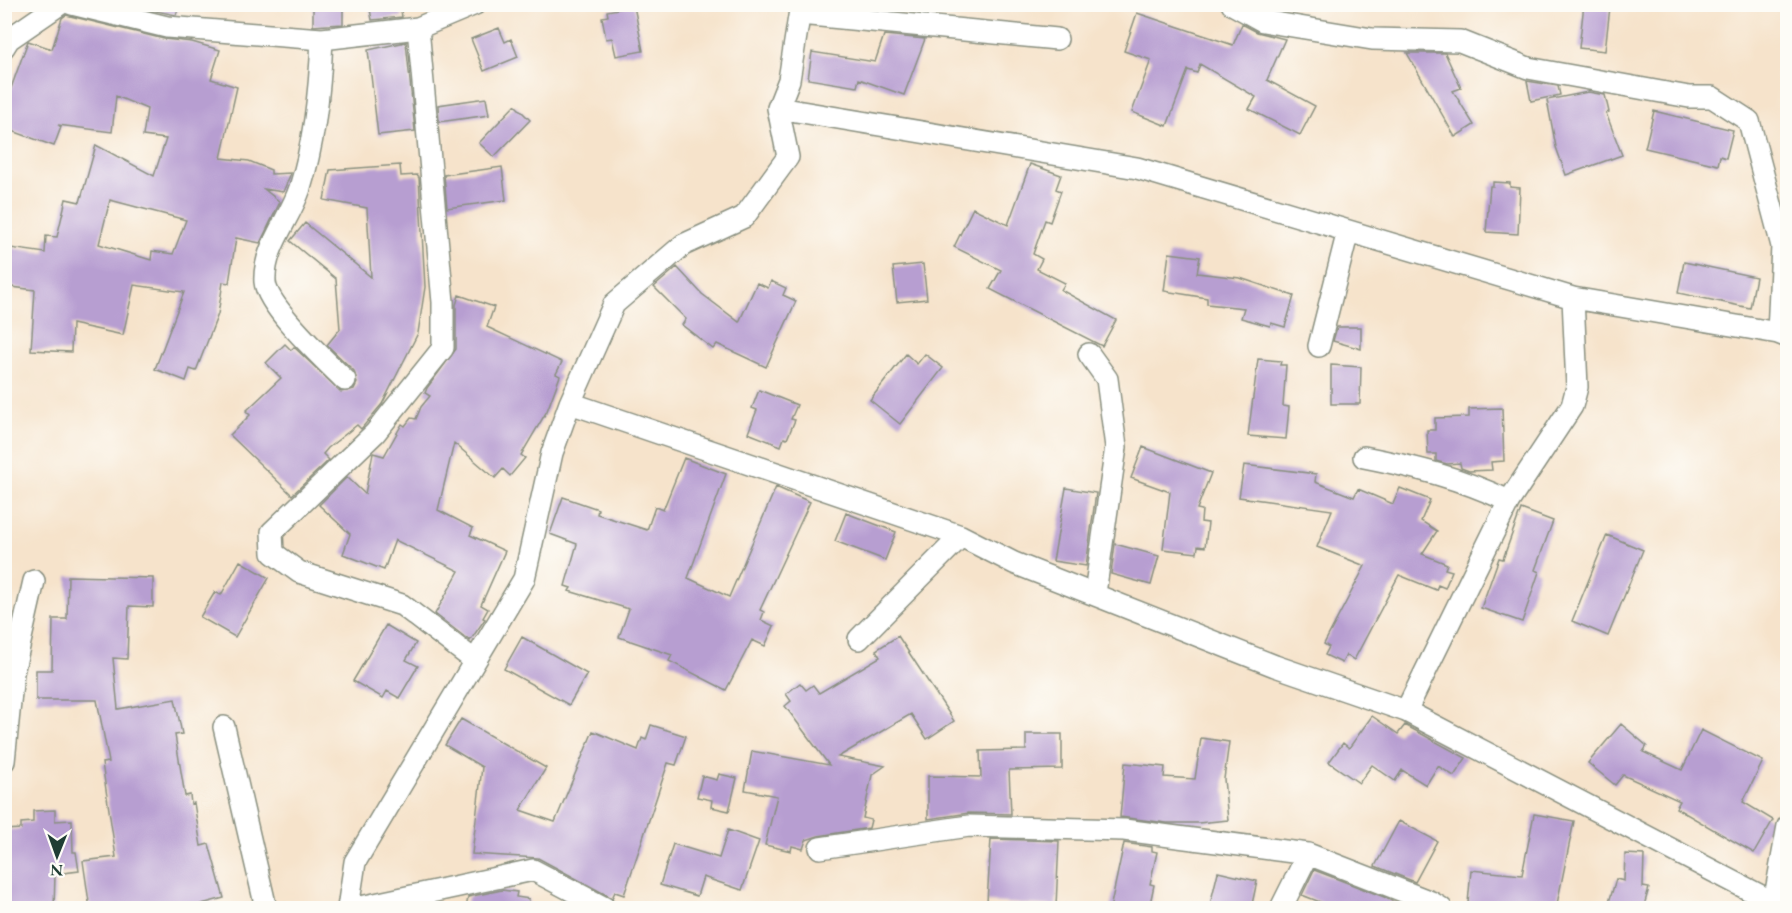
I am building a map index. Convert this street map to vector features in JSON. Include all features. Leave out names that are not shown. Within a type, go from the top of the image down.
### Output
[{"type":"street","points":[[6,40],[60,4]]},
{"type":"street","points":[[72,4],[166,27],[322,39],[418,28],[475,4]]},
{"type":"street","points":[[778,108],[1137,168],[1573,298],[1783,335],[1782,246],[1761,160],[1749,121],[1712,97],[1689,97],[1528,68],[1461,41],[1372,39],[1263,21],[1232,4]]},
{"type":"street","points":[[348,909],[355,862],[524,579],[552,453],[570,403],[614,304],[683,245],[744,217],[788,157],[778,108],[789,80],[801,9],[1057,39]]},
{"type":"street","points":[[418,28],[443,302],[442,348],[375,433],[272,532],[273,553],[299,572],[402,605],[474,660]]},
{"type":"street","points":[[322,39],[320,95],[300,189],[269,256],[265,283],[279,310],[345,380]]},
{"type":"street","points":[[1319,346],[1348,231]]},
{"type":"street","points":[[1406,711],[1509,501],[1572,406],[1577,387],[1573,298]]},
{"type":"street","points":[[1089,354],[1107,380],[1116,447],[1095,593]]},
{"type":"street","points":[[570,403],[961,536],[1014,563],[1095,593],[1275,666],[1406,711],[1461,738],[1777,907],[1788,826]]},
{"type":"street","points":[[1364,457],[1432,471],[1465,481],[1509,501]]},
{"type":"street","points":[[858,639],[961,536]]},
{"type":"street","points":[[4,760],[13,673],[34,581]]},
{"type":"street","points":[[224,727],[266,909]]},
{"type":"street","points":[[820,848],[981,826],[1124,830],[1308,854],[1431,902],[1441,909]]},
{"type":"street","points":[[1281,909],[1308,854]]},
{"type":"street","points":[[356,909],[533,870],[605,909]]},
{"type":"building","points":[[142,4],[180,4],[176,15],[141,8]]},
{"type":"building","points":[[343,4],[343,24],[313,26],[313,5]]},
{"type":"building","points":[[369,4],[400,4],[402,17],[372,20]]},
{"type":"building","points":[[1584,4],[1610,7],[1605,51],[1579,48]]},
{"type":"building","points":[[634,6],[643,51],[616,56],[612,38],[606,39],[602,17],[608,16],[607,11]]},
{"type":"building","points":[[1137,13],[1233,45],[1242,24],[1257,32],[1285,39],[1267,80],[1315,106],[1300,135],[1249,109],[1256,97],[1200,64],[1197,73],[1188,70],[1167,126],[1132,112],[1151,60],[1124,51]]},
{"type":"building","points":[[66,15],[220,50],[211,79],[237,87],[221,158],[249,161],[271,170],[271,174],[291,173],[283,192],[264,189],[280,202],[260,243],[236,238],[229,283],[223,282],[218,314],[196,371],[190,369],[186,381],[155,369],[184,292],[134,285],[123,335],[72,324],[71,352],[31,350],[35,290],[4,286],[4,247],[45,253],[46,236],[57,237],[66,199],[80,202],[96,145],[154,176],[166,139],[143,136],[147,109],[116,96],[112,132],[58,125],[61,127],[54,146],[4,128],[4,86],[11,88],[28,41],[52,49],[62,18]],"holes":[[[110,200],[186,220],[173,254],[152,251],[151,260],[99,244]]]},
{"type":"building","points":[[499,28],[505,42],[511,39],[518,57],[484,71],[471,39]]},
{"type":"building","points":[[884,35],[925,39],[904,95],[859,79],[857,87],[808,79],[812,52],[875,62]]},
{"type":"building","points":[[406,42],[415,131],[378,135],[368,50]]},
{"type":"building","points":[[1407,53],[1445,53],[1461,88],[1453,91],[1474,125],[1455,137]]},
{"type":"building","points":[[1527,81],[1558,86],[1560,95],[1531,101]]},
{"type":"building","points":[[1588,92],[1605,95],[1609,112],[1606,113],[1622,155],[1566,175],[1556,147],[1547,100]]},
{"type":"building","points":[[486,98],[489,115],[439,122],[438,105]]},
{"type":"building","points":[[515,105],[530,120],[494,157],[479,143]]},
{"type":"building","points":[[1654,111],[1733,130],[1726,158],[1720,156],[1718,165],[1645,148]]},
{"type":"building","points":[[1030,164],[1061,175],[1056,189],[1061,191],[1050,222],[1045,220],[1033,254],[1042,259],[1037,269],[1065,283],[1061,290],[1116,320],[1102,346],[990,289],[1001,270],[954,247],[973,208],[1008,225]]},
{"type":"building","points":[[400,165],[401,176],[417,175],[419,178],[425,287],[418,333],[382,404],[361,429],[357,425],[328,448],[323,454],[329,460],[292,495],[230,435],[250,415],[246,411],[281,378],[266,363],[285,344],[291,350],[294,347],[341,392],[354,389],[357,383],[354,371],[327,345],[340,329],[336,279],[290,241],[305,223],[371,277],[367,208],[324,200],[330,170]]},
{"type":"building","points":[[502,167],[506,200],[447,208],[444,175]]},
{"type":"building","points":[[1493,182],[1510,183],[1510,187],[1520,188],[1518,234],[1486,232],[1490,186],[1493,186]]},
{"type":"building","points":[[1169,253],[1200,257],[1197,273],[1240,278],[1294,296],[1285,327],[1271,323],[1270,326],[1241,318],[1244,308],[1207,304],[1207,298],[1164,291]]},
{"type":"building","points":[[1684,262],[1756,277],[1750,308],[1678,293]]},
{"type":"building","points":[[923,264],[927,299],[897,302],[893,267]]},
{"type":"building","points":[[677,267],[702,294],[739,322],[757,283],[768,288],[771,281],[786,288],[783,295],[796,301],[766,367],[717,344],[713,349],[682,325],[686,319],[654,287]]},
{"type":"building","points":[[459,295],[494,307],[487,327],[562,362],[556,374],[560,376],[547,411],[521,455],[525,458],[510,476],[503,469],[495,478],[454,443],[438,510],[473,528],[470,535],[505,551],[481,605],[488,609],[483,618],[485,619],[470,641],[435,614],[459,571],[395,540],[384,570],[343,554],[350,534],[319,505],[347,477],[365,494],[373,453],[384,456],[402,424],[405,426],[411,418],[416,419],[421,407],[430,396],[425,393],[427,388],[456,349],[456,305]]},
{"type":"building","points":[[1337,327],[1361,327],[1361,349],[1333,341]]},
{"type":"building","points":[[906,354],[917,364],[925,354],[943,368],[900,424],[870,400]]},
{"type":"building","points":[[1258,359],[1281,361],[1280,365],[1286,365],[1283,406],[1289,407],[1286,439],[1248,436]]},
{"type":"building","points":[[1331,365],[1361,367],[1360,404],[1331,404]]},
{"type":"building","points":[[759,390],[797,405],[791,419],[795,420],[787,439],[784,438],[781,446],[748,433],[757,410],[752,408]]},
{"type":"building","points":[[1502,408],[1504,461],[1491,462],[1492,470],[1469,471],[1461,468],[1460,463],[1447,464],[1436,461],[1436,454],[1428,454],[1427,430],[1435,430],[1435,418],[1469,417],[1469,409]]},
{"type":"building","points":[[1143,447],[1211,473],[1197,509],[1202,510],[1201,522],[1208,523],[1205,547],[1198,546],[1197,553],[1163,549],[1170,492],[1131,478]]},
{"type":"building","points":[[684,458],[726,474],[688,578],[729,597],[776,487],[810,502],[760,610],[764,612],[761,620],[774,626],[765,646],[752,640],[726,690],[669,661],[672,655],[619,637],[629,609],[569,591],[571,588],[565,586],[577,544],[550,534],[563,497],[598,509],[597,514],[647,530],[655,507],[663,510]]},
{"type":"building","points":[[1244,465],[1316,474],[1315,482],[1354,497],[1358,489],[1393,504],[1400,488],[1430,500],[1421,521],[1437,531],[1422,554],[1447,564],[1445,569],[1452,571],[1445,588],[1438,585],[1436,590],[1399,575],[1354,660],[1346,655],[1342,663],[1325,655],[1329,647],[1324,644],[1365,566],[1317,547],[1332,510],[1239,497]]},
{"type":"building","points":[[1066,488],[1096,493],[1086,566],[1053,561]]},
{"type":"building","points":[[1521,509],[1553,521],[1535,570],[1539,572],[1522,622],[1481,608],[1499,558],[1503,559]]},
{"type":"building","points":[[846,513],[896,532],[885,560],[835,541]]},
{"type":"building","points":[[1607,535],[1643,550],[1608,636],[1572,621]]},
{"type":"building","points":[[1115,544],[1159,556],[1151,585],[1111,574]]},
{"type":"building","points":[[240,561],[269,578],[235,637],[200,617],[215,592],[221,595]]},
{"type":"building","points":[[68,576],[153,578],[153,607],[129,606],[127,659],[113,658],[118,709],[175,699],[182,734],[175,735],[185,796],[190,795],[191,804],[194,803],[201,846],[209,844],[224,898],[183,909],[90,909],[83,861],[116,857],[102,763],[109,762],[97,700],[36,700],[36,670],[52,670],[53,619],[67,619]]},
{"type":"building","points":[[386,625],[416,643],[406,660],[418,666],[399,698],[387,691],[383,698],[353,681]]},
{"type":"building","points":[[898,636],[954,721],[927,739],[911,714],[838,757],[885,766],[872,775],[863,818],[871,820],[869,828],[818,836],[806,840],[803,849],[792,846],[791,851],[765,845],[777,796],[745,790],[752,751],[829,765],[785,706],[791,701],[786,694],[800,683],[806,690],[813,685],[819,693],[880,657],[876,650]]},
{"type":"building","points":[[522,637],[587,674],[569,705],[504,669]]},
{"type":"building","points":[[1372,716],[1398,734],[1405,725],[1466,758],[1454,776],[1438,766],[1426,785],[1402,770],[1395,781],[1372,765],[1359,783],[1329,762],[1343,743],[1349,748]]},
{"type":"building","points":[[461,719],[546,768],[520,810],[555,822],[593,731],[638,750],[642,738],[646,740],[651,725],[686,736],[676,765],[668,763],[624,895],[615,892],[612,898],[538,858],[472,854],[482,767],[445,745]]},
{"type":"building","points":[[1621,724],[1647,746],[1643,752],[1682,770],[1701,730],[1763,761],[1743,802],[1773,820],[1754,853],[1676,808],[1680,801],[1623,775],[1615,785],[1588,763]]},
{"type":"building","points":[[1026,734],[1062,734],[1062,769],[1009,770],[1011,814],[969,813],[928,819],[928,776],[981,777],[980,751],[1026,750]]},
{"type":"building","points":[[1201,738],[1229,742],[1224,779],[1228,820],[1167,823],[1120,817],[1125,763],[1165,767],[1164,777],[1195,779]]},
{"type":"building","points":[[719,774],[737,778],[729,811],[711,807],[712,800],[697,797],[702,776],[717,780]]},
{"type":"building","points":[[55,810],[55,821],[72,820],[73,852],[76,852],[79,871],[55,874],[54,909],[4,909],[4,830],[21,829],[21,823],[33,822],[33,811]]},
{"type":"building","points":[[1534,814],[1574,821],[1556,909],[1515,909],[1468,903],[1471,870],[1522,875]]},
{"type":"building","points":[[1399,821],[1437,841],[1415,882],[1375,866]]},
{"type":"building","points":[[728,830],[759,841],[742,890],[703,877],[697,896],[660,885],[673,844],[719,858]]},
{"type":"building","points":[[991,839],[1059,841],[1056,906],[987,902]]},
{"type":"building","points":[[1124,843],[1152,847],[1152,851],[1157,852],[1150,884],[1154,885],[1150,904],[1146,904],[1145,909],[1110,909]]},
{"type":"building","points":[[1625,854],[1644,855],[1643,887],[1649,888],[1643,909],[1607,909],[1616,879],[1624,881]]},
{"type":"building","points":[[1314,870],[1384,897],[1407,909],[1338,909],[1302,895]]},
{"type":"building","points":[[1218,872],[1257,881],[1251,909],[1209,909]]},
{"type":"building","points":[[502,890],[517,892],[516,897],[529,899],[528,909],[466,909],[468,897]]}]
